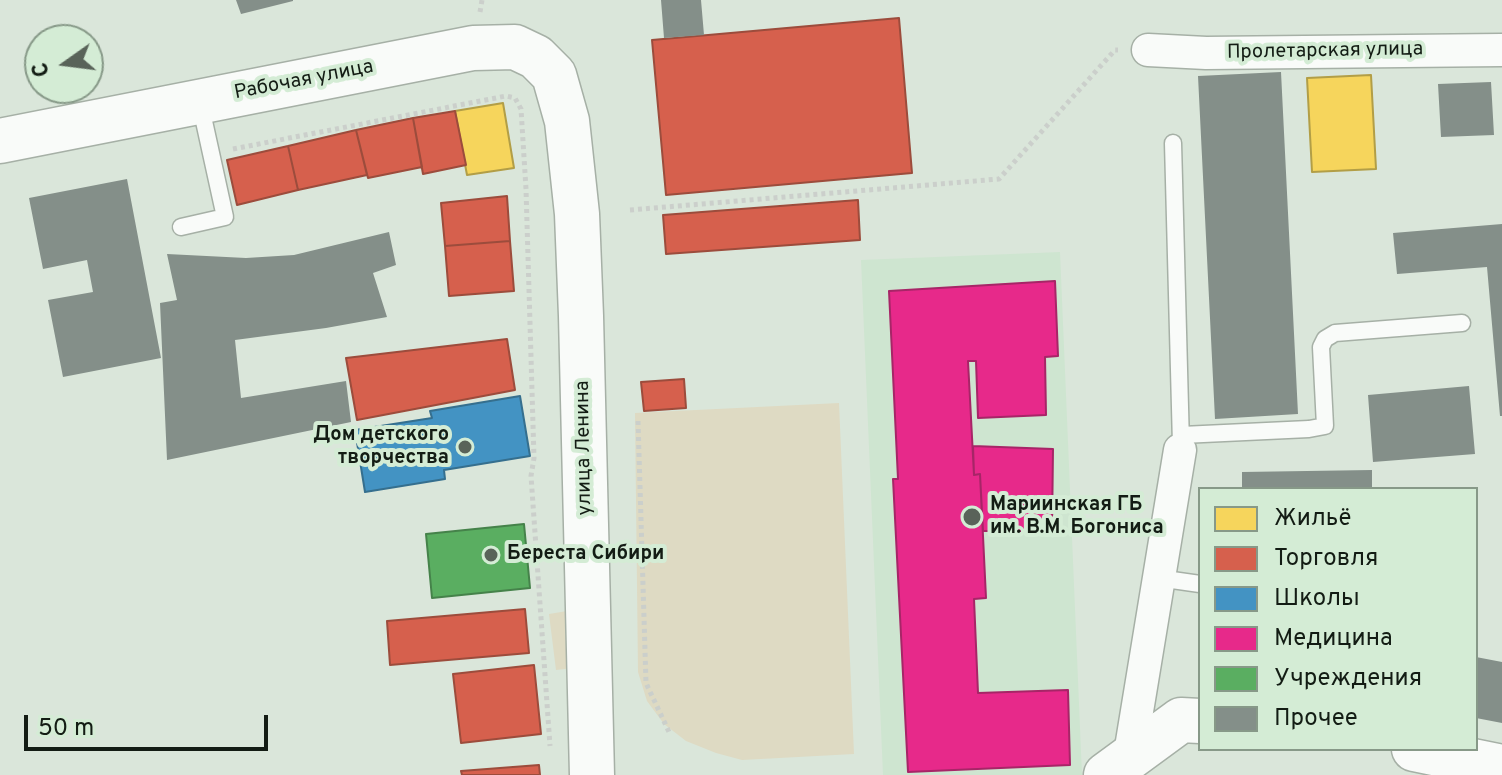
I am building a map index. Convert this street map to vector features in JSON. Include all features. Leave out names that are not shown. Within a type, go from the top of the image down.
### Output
[{"type":"main road","name":"Рабочая улица","points":[[0,141],[473,48],[515,47],[536,57],[554,75],[567,121]]},
{"type":"main road","name":"улица Ленина","points":[[567,121],[577,214],[581,316],[592,775]]},
{"type":"main road","points":[[1120,769],[1181,720],[1198,721]]},
{"type":"main road","points":[[1424,751],[1502,767]]},
{"type":"street","name":"Пролетарская улица","points":[[1148,50],[1206,53],[1502,50]]},
{"type":"street","points":[[1120,769],[1181,442]]},
{"type":"lane","points":[[181,227],[225,217],[200,102]]},
{"type":"lane","points":[[1173,143],[1181,442],[1325,426],[1321,347],[1325,339],[1335,333],[1462,323]]},
{"type":"lane","points":[[1158,578],[1198,584]]},
{"type":"path","points":[[630,210],[999,179],[1115,50],[1148,50]]},
{"type":"path","points":[[211,153],[506,96],[515,98],[521,109],[526,189],[534,458],[531,476],[550,753]]},
{"type":"path","points":[[638,421],[646,683],[669,732]]},
{"type":"shaded area","name":"Мариинская ГБ им. В.М. Богониса","points":[[1060,252],[1082,775],[883,775],[861,260]]},
{"type":"shaded area","points":[[839,403],[854,754],[742,760],[686,741],[664,724],[647,701],[638,672],[635,413]]},
{"type":"shaded area","points":[[567,611],[574,668],[556,670],[549,614]]},
{"type":"building: Жильё","points":[[1371,75],[1376,169],[1312,172],[1307,78]]},
{"type":"building: Жильё","points":[[503,103],[514,168],[467,175],[455,111]]},
{"type":"building: Торговля","points":[[899,18],[912,173],[666,195],[652,40]]},
{"type":"building: Торговля","points":[[455,111],[466,165],[423,174],[413,118]]},
{"type":"building: Торговля","points":[[413,118],[422,167],[368,178],[356,130]]},
{"type":"building: Торговля","points":[[356,130],[367,175],[298,190],[288,146]]},
{"type":"building: Торговля","points":[[288,146],[298,190],[237,205],[227,160]]},
{"type":"building: Торговля","points":[[507,196],[510,241],[445,246],[441,203]]},
{"type":"building: Торговля","points":[[858,200],[860,240],[666,254],[663,215]]},
{"type":"building: Торговля","points":[[510,241],[514,291],[449,296],[445,246]]},
{"type":"building: Торговля","points":[[507,339],[515,390],[357,420],[346,358]]},
{"type":"building: Торговля","points":[[684,379],[686,408],[644,411],[641,382]]},
{"type":"building: Торговля","points":[[525,609],[529,653],[390,665],[387,621]]},
{"type":"building: Торговля","points":[[534,665],[541,734],[461,743],[453,674]]},
{"type":"building: Торговля","points":[[539,765],[540,775],[462,775],[461,771]]},
{"type":"building: Школы","points":[[520,396],[530,456],[444,470],[445,479],[365,492],[355,430],[432,418],[430,411]]},
{"type":"building: Медицина","points":[[1055,281],[1058,356],[1045,357],[1046,415],[978,418],[976,361],[968,361],[974,475],[980,474],[986,598],[974,599],[978,693],[1068,690],[1070,765],[908,772],[893,479],[898,479],[889,291]]},
{"type":"building: Медицина","points":[[973,446],[1053,449],[1052,531],[983,531],[980,474],[974,475]]},
{"type":"building: Учреждения","points":[[524,524],[530,588],[432,598],[426,534]]},
{"type":"building: Прочее","points":[[236,0],[293,0],[293,1],[241,14]]},
{"type":"building: Прочее","points":[[661,0],[701,0],[704,35],[664,38]]},
{"type":"building: Прочее","points":[[1281,72],[1298,414],[1215,419],[1198,76]]},
{"type":"building: Прочее","points":[[1491,82],[1494,135],[1441,137],[1438,84]]},
{"type":"building: Прочее","points":[[127,179],[161,358],[63,377],[48,300],[93,292],[87,260],[43,269],[29,198]]},
{"type":"building: Прочее","points":[[1502,224],[1500,416],[1487,267],[1397,274],[1393,233]]},
{"type":"building: Прочее","points":[[389,232],[396,265],[373,273],[387,317],[235,340],[241,398],[346,381],[351,422],[167,460],[160,303],[177,300],[167,254],[246,258],[294,255]]},
{"type":"building: Прочее","points":[[1469,386],[1475,454],[1373,462],[1368,395]]},
{"type":"building: Прочее","points":[[1372,470],[1372,487],[1242,487],[1242,472]]},
{"type":"building: Прочее","points":[[1478,657],[1502,662],[1502,723],[1478,718]]},
{"type":"place","name":"Дом детского творчества","points":[[465,447]]},
{"type":"place","name":"Мариинская ГБ им. В.М. Богониса","points":[[972,517]]},
{"type":"place","name":"Береста Сибири","points":[[491,555]]}]
